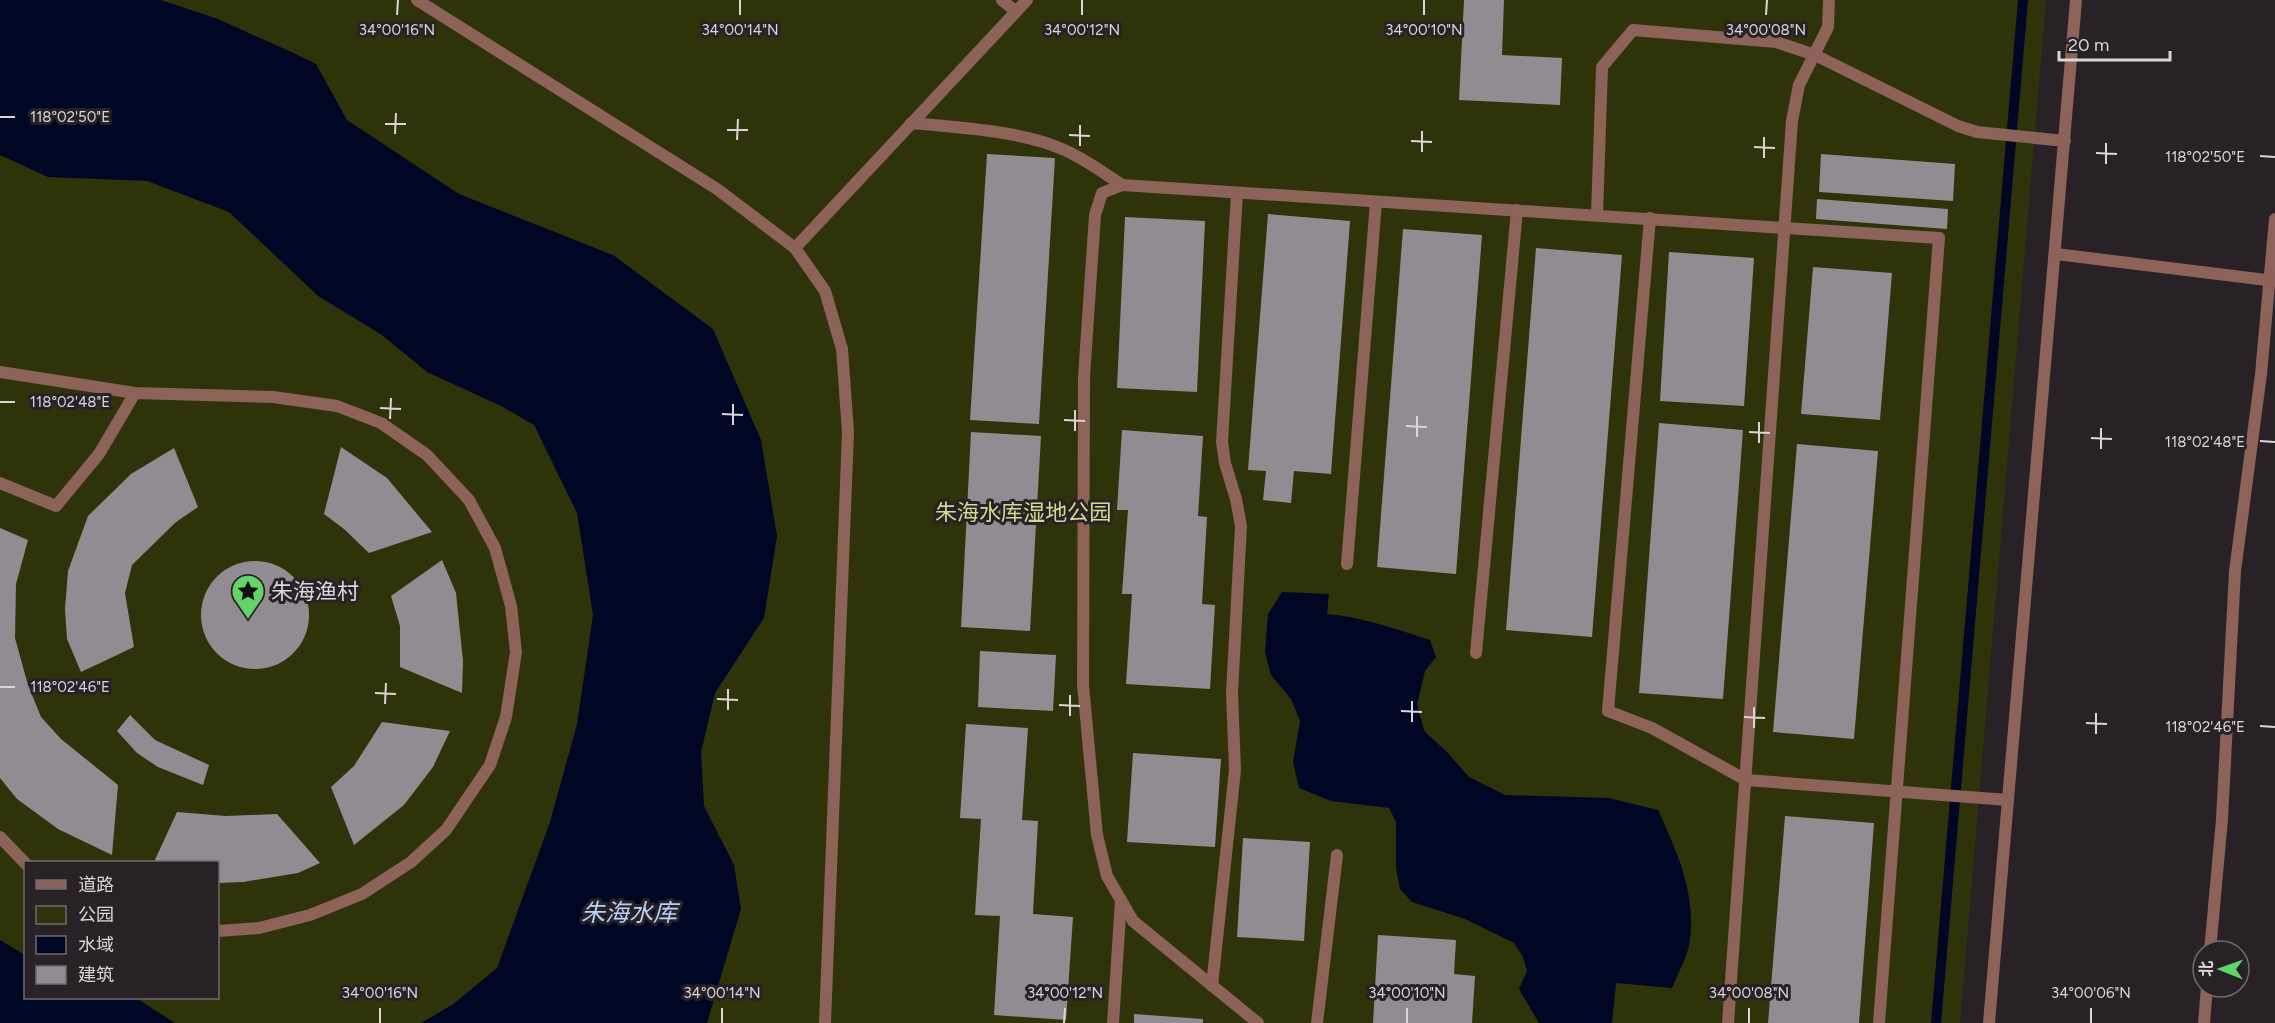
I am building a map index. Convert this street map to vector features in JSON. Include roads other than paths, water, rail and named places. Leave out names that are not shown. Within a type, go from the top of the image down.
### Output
[{"type":"street","points":[[417,0],[717,189],[795,248],[825,291],[842,349],[848,432],[825,1023]]},
{"type":"street","points":[[1002,0],[1016,12]]},
{"type":"street","points":[[795,248],[1027,0]]},
{"type":"street","points":[[1728,1023],[1792,121],[1798,85],[1828,27],[1829,0]]},
{"type":"street","points":[[1989,1023],[2076,0]]},
{"type":"street","points":[[1597,215],[1602,67],[1633,30],[1776,42],[1815,55],[1958,126],[1994,134],[2065,141]]},
{"type":"street","points":[[911,123],[1042,141],[1082,158],[1122,185]]},
{"type":"street","points":[[1258,1023],[1133,921],[1107,876],[1096,823],[1083,685],[1084,378],[1095,214],[1102,193],[1122,185],[1939,238],[1879,1023]]},
{"type":"street","points":[[1212,986],[1235,770],[1232,693],[1241,526],[1222,442],[1237,193]]},
{"type":"street","points":[[1347,564],[1376,201]]},
{"type":"street","points":[[1476,653],[1517,210]]},
{"type":"street","points":[[1650,218],[1608,711],[1652,728],[1746,780],[2008,801]]},
{"type":"street","points":[[2211,939],[2222,819],[2235,571],[2272,281],[2275,219]]},
{"type":"street","points":[[2056,254],[2272,281]]},
{"type":"street","points":[[0,372],[135,393],[273,397],[337,405],[381,423],[427,455],[469,500],[495,548],[511,606],[516,652],[506,717],[490,765],[446,830],[411,862],[362,894],[310,915],[259,928],[219,930]]},
{"type":"street","points":[[0,483],[56,506],[99,454],[135,393]]},
{"type":"street","points":[[0,837],[24,862]]},
{"type":"street","points":[[1317,1023],[1337,855]]},
{"type":"street","points":[[1113,1023],[1121,900]]},
{"type":"street","points":[[2204,1023],[2206,999]]},
{"type":"water","name":"朱海水库","points":[[0,0],[161,0],[218,19],[289,51],[316,64],[347,120],[459,194],[613,255],[713,329],[761,440],[777,536],[764,618],[715,693],[701,752],[704,806],[734,865],[741,909],[707,1023],[421,1023],[452,1005],[497,968],[550,822],[577,724],[593,615],[577,513],[534,425],[501,406],[427,372],[382,335],[318,296],[229,212],[147,181],[48,177],[0,155]]},
{"type":"water","points":[[1282,592],[1329,594],[1327,614],[1366,621],[1430,640],[1436,657],[1425,671],[1417,704],[1419,713],[1425,732],[1469,777],[1505,795],[1609,798],[1658,810],[1678,857],[1688,889],[1690,906],[1689,946],[1672,988],[1616,983],[1612,1023],[1539,1023],[1519,989],[1527,971],[1523,957],[1514,943],[1465,919],[1412,902],[1400,889],[1396,868],[1396,822],[1389,808],[1331,801],[1299,788],[1293,762],[1300,721],[1291,699],[1271,675],[1265,652],[1268,614]]},
{"type":"water","points":[[0,940],[24,954],[24,999],[138,999],[175,1023],[0,1023]]},
{"type":"waterway","points":[[1936,1023],[2023,0]]},
{"type":"place","name":"朱海渔村","points":[[248,620]]},
{"type":"park label","name":"朱海水库湿地公园","points":[[1023,512]]}]
